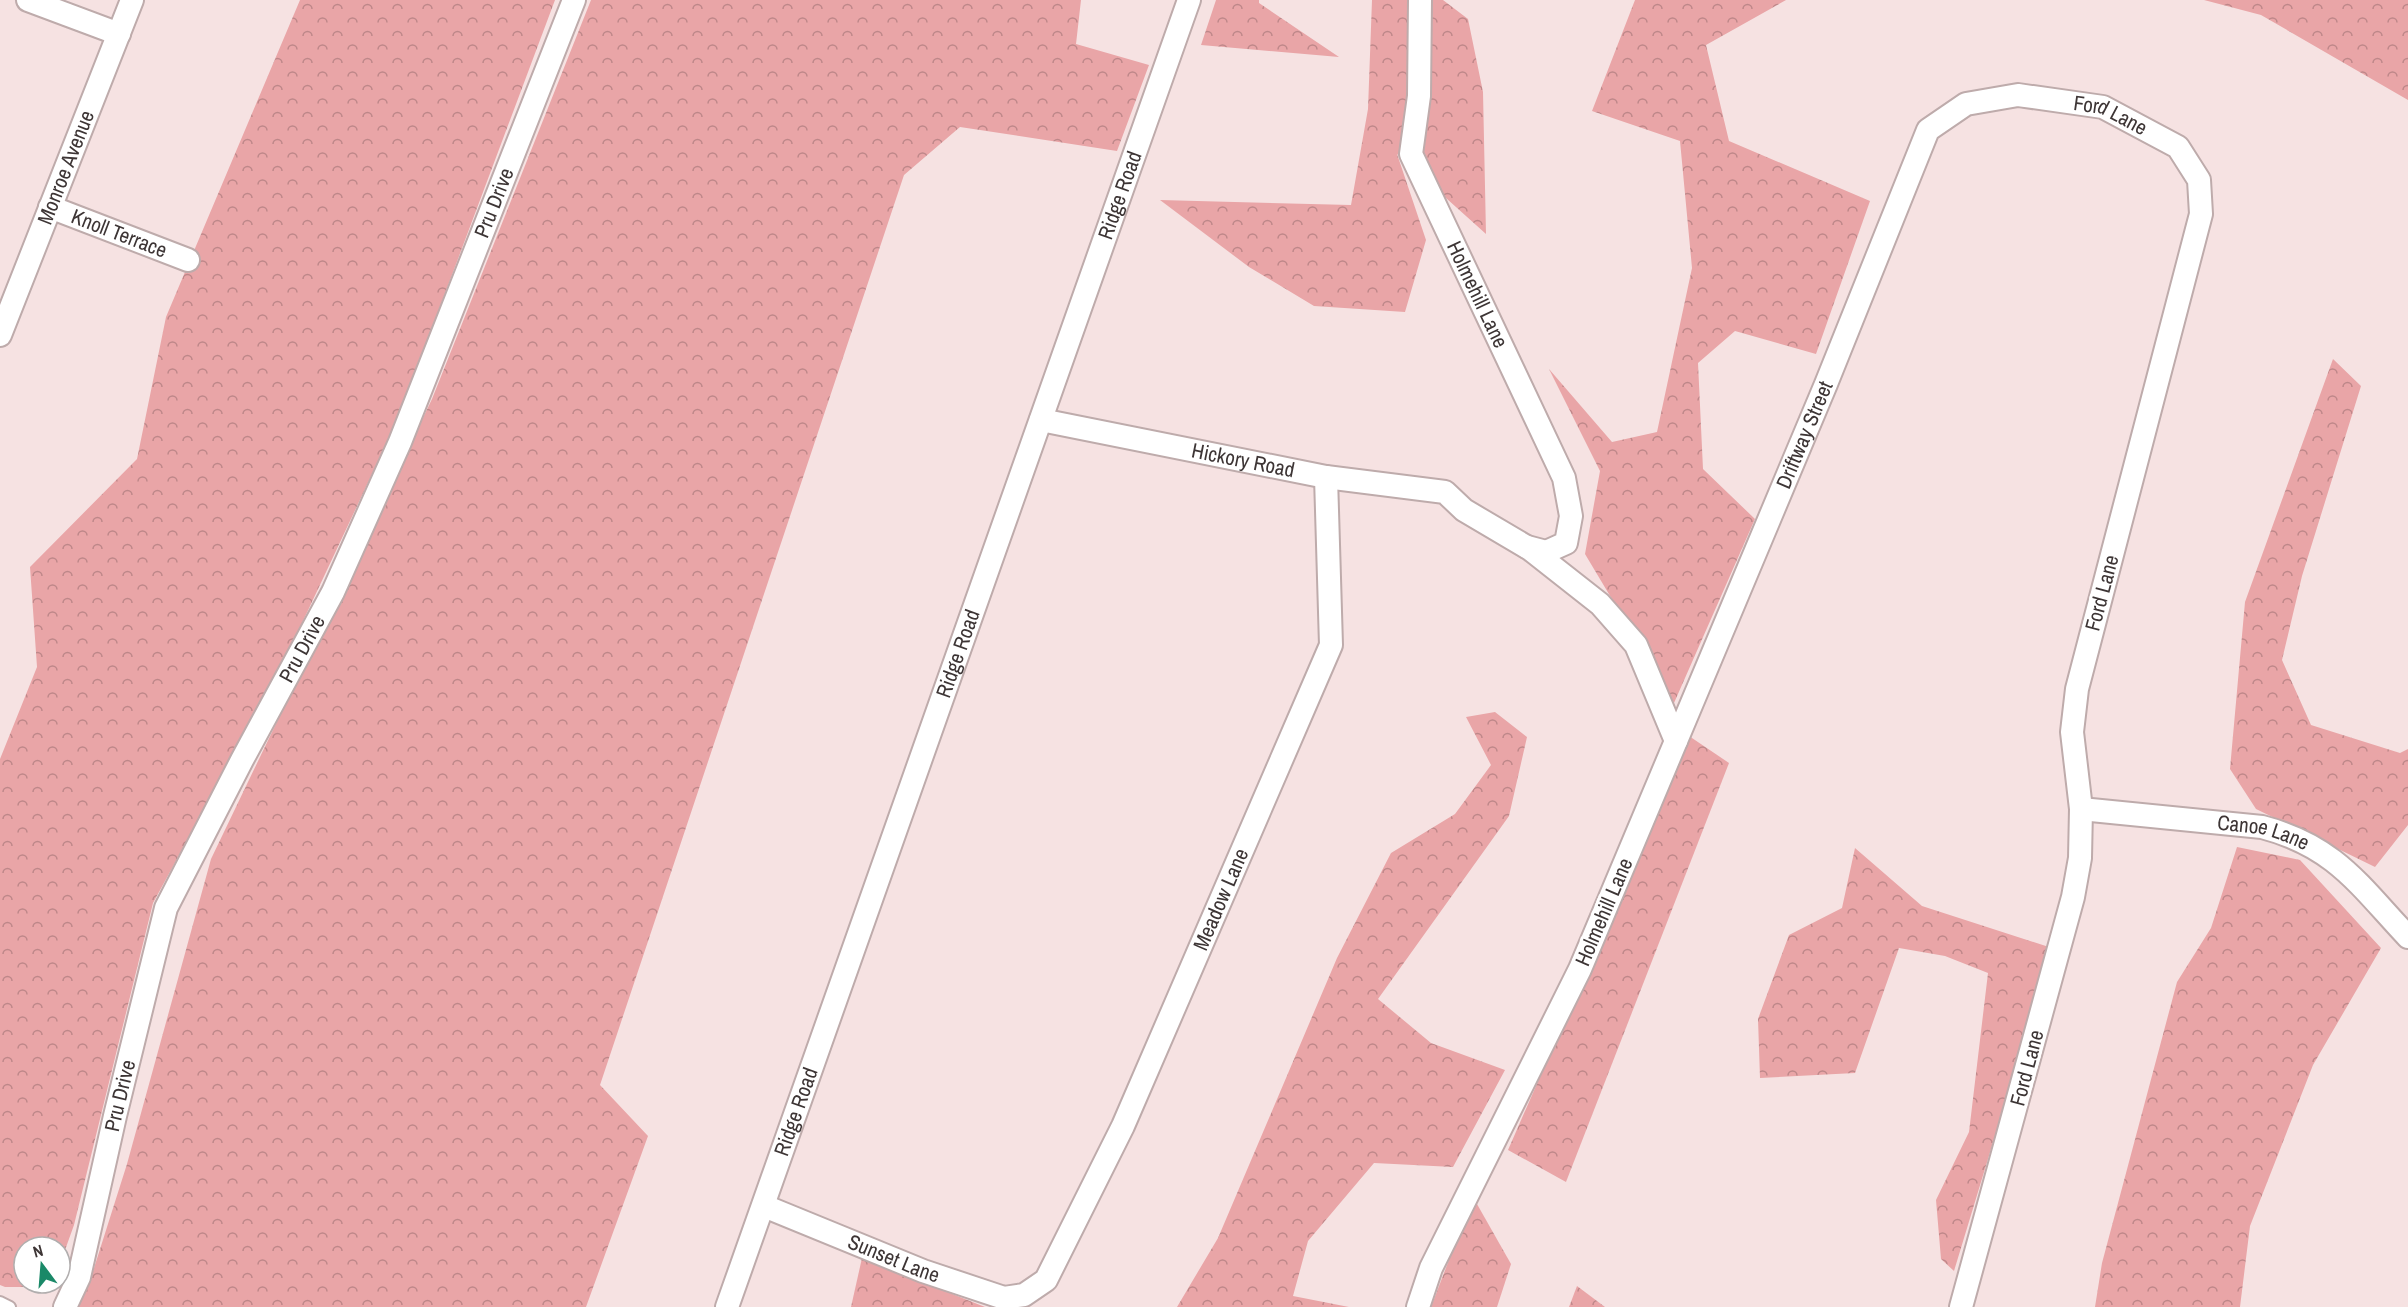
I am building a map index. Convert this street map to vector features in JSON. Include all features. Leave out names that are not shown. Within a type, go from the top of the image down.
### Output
[{"type":"street","points":[[28,0],[119,34]]},
{"type":"street","name":"Monroe Avenue","points":[[0,335],[132,0]]},
{"type":"street","name":"Pru Drive","points":[[65,1307],[79,1277],[115,1116],[166,908],[348,560],[400,442],[574,0]]},
{"type":"street","name":"Ridge Road","points":[[728,1307],[1189,0]]},
{"type":"street","name":"Holmehill Lane","points":[[1420,0],[1419,96],[1411,154],[1564,478],[1570,516],[1566,543],[1546,552],[1527,547]]},
{"type":"street","name":"Ford Lane","points":[[1928,130],[1966,104],[2018,95],[2103,107],[2178,147],[2199,180],[2201,214],[2077,689],[2072,732],[2081,809],[2080,858],[2066,929],[1961,1307]]},
{"type":"street","name":"Driftway Street","points":[[1676,741],[1826,384],[1928,130]]},
{"type":"street","name":"Knoll Terrace","points":[[50,207],[188,260]]},
{"type":"street","name":"Hickory Road","points":[[1041,420],[1326,477],[1444,492]]},
{"type":"street","name":"Meadow Lane","points":[[1024,1295],[1046,1280],[1123,1126],[1331,645],[1326,477]]},
{"type":"street","name":"Holmehill Lane","points":[[1418,1307],[1431,1268],[1580,969],[1676,741],[1636,645],[1600,604],[1527,547],[1464,510],[1444,492]]},
{"type":"street","name":"Canoe Lane","points":[[2081,809],[2262,827],[2291,835],[2336,861],[2408,937]]},
{"type":"street","name":"Sunset Lane","points":[[764,1206],[923,1271],[1004,1298],[1024,1295]]},
{"type":"lane","points":[[0,1302],[10,1307]]},
{"type":"green space","points":[[300,0],[555,0],[398,419],[279,672],[153,903],[70,1235],[12,1235],[12,1287],[5,1287],[0,1285],[0,759],[37,667],[30,567],[137,459],[166,317]]},
{"type":"green space","points":[[591,0],[1081,0],[1076,44],[1149,65],[1117,151],[960,127],[904,175],[600,1085],[648,1136],[586,1307],[78,1307],[88,1287],[127,1164],[211,859],[432,399]]},
{"type":"green space","points":[[1216,0],[1259,0],[1259,3],[1339,57],[1201,45]]},
{"type":"green space","points":[[1372,0],[1443,0],[1468,19],[1483,92],[1486,234],[1397,154],[1426,240],[1405,312],[1314,306],[1249,267],[1160,200],[1351,205],[1368,109]]},
{"type":"green space","points":[[1635,0],[1786,0],[1706,45],[1729,141],[1870,201],[1816,354],[1735,331],[1698,363],[1703,469],[1755,519],[1674,703],[1585,554],[1600,471],[1549,369],[1612,442],[1657,432],[1692,268],[1680,141],[1592,111]]},
{"type":"green space","points":[[2204,0],[2408,0],[2408,100],[2261,15]]},
{"type":"green space","points":[[2333,359],[2361,386],[2302,576],[2282,660],[2311,725],[2400,753],[2408,749],[2408,825],[2375,867],[2256,809],[2230,769],[2245,602]]},
{"type":"green space","points":[[1495,712],[1527,737],[1509,816],[1378,999],[1431,1043],[1505,1070],[1453,1167],[1374,1163],[1308,1241],[1293,1296],[1349,1307],[1177,1307],[1218,1238],[1337,958],[1391,853],[1455,814],[1491,765],[1466,717]]},
{"type":"green space","points":[[1689,736],[1729,763],[1566,1182],[1508,1150]]},
{"type":"green space","points":[[2237,847],[2300,860],[2381,948],[2313,1065],[2250,1226],[2240,1307],[2095,1307],[2102,1263],[2177,982],[2211,928]]},
{"type":"green space","points":[[1855,848],[1922,906],[2052,948],[1954,1271],[1941,1259],[1936,1200],[1969,1132],[1988,973],[1945,956],[1899,948],[1855,1073],[1760,1078],[1758,1019],[1789,935],[1842,908]]},
{"type":"green space","points":[[1473,1197],[1511,1264],[1497,1307],[1431,1307]]},
{"type":"green space","points":[[862,1258],[985,1307],[851,1307]]},
{"type":"green space","points":[[1577,1286],[1605,1307],[1569,1307]]}]
